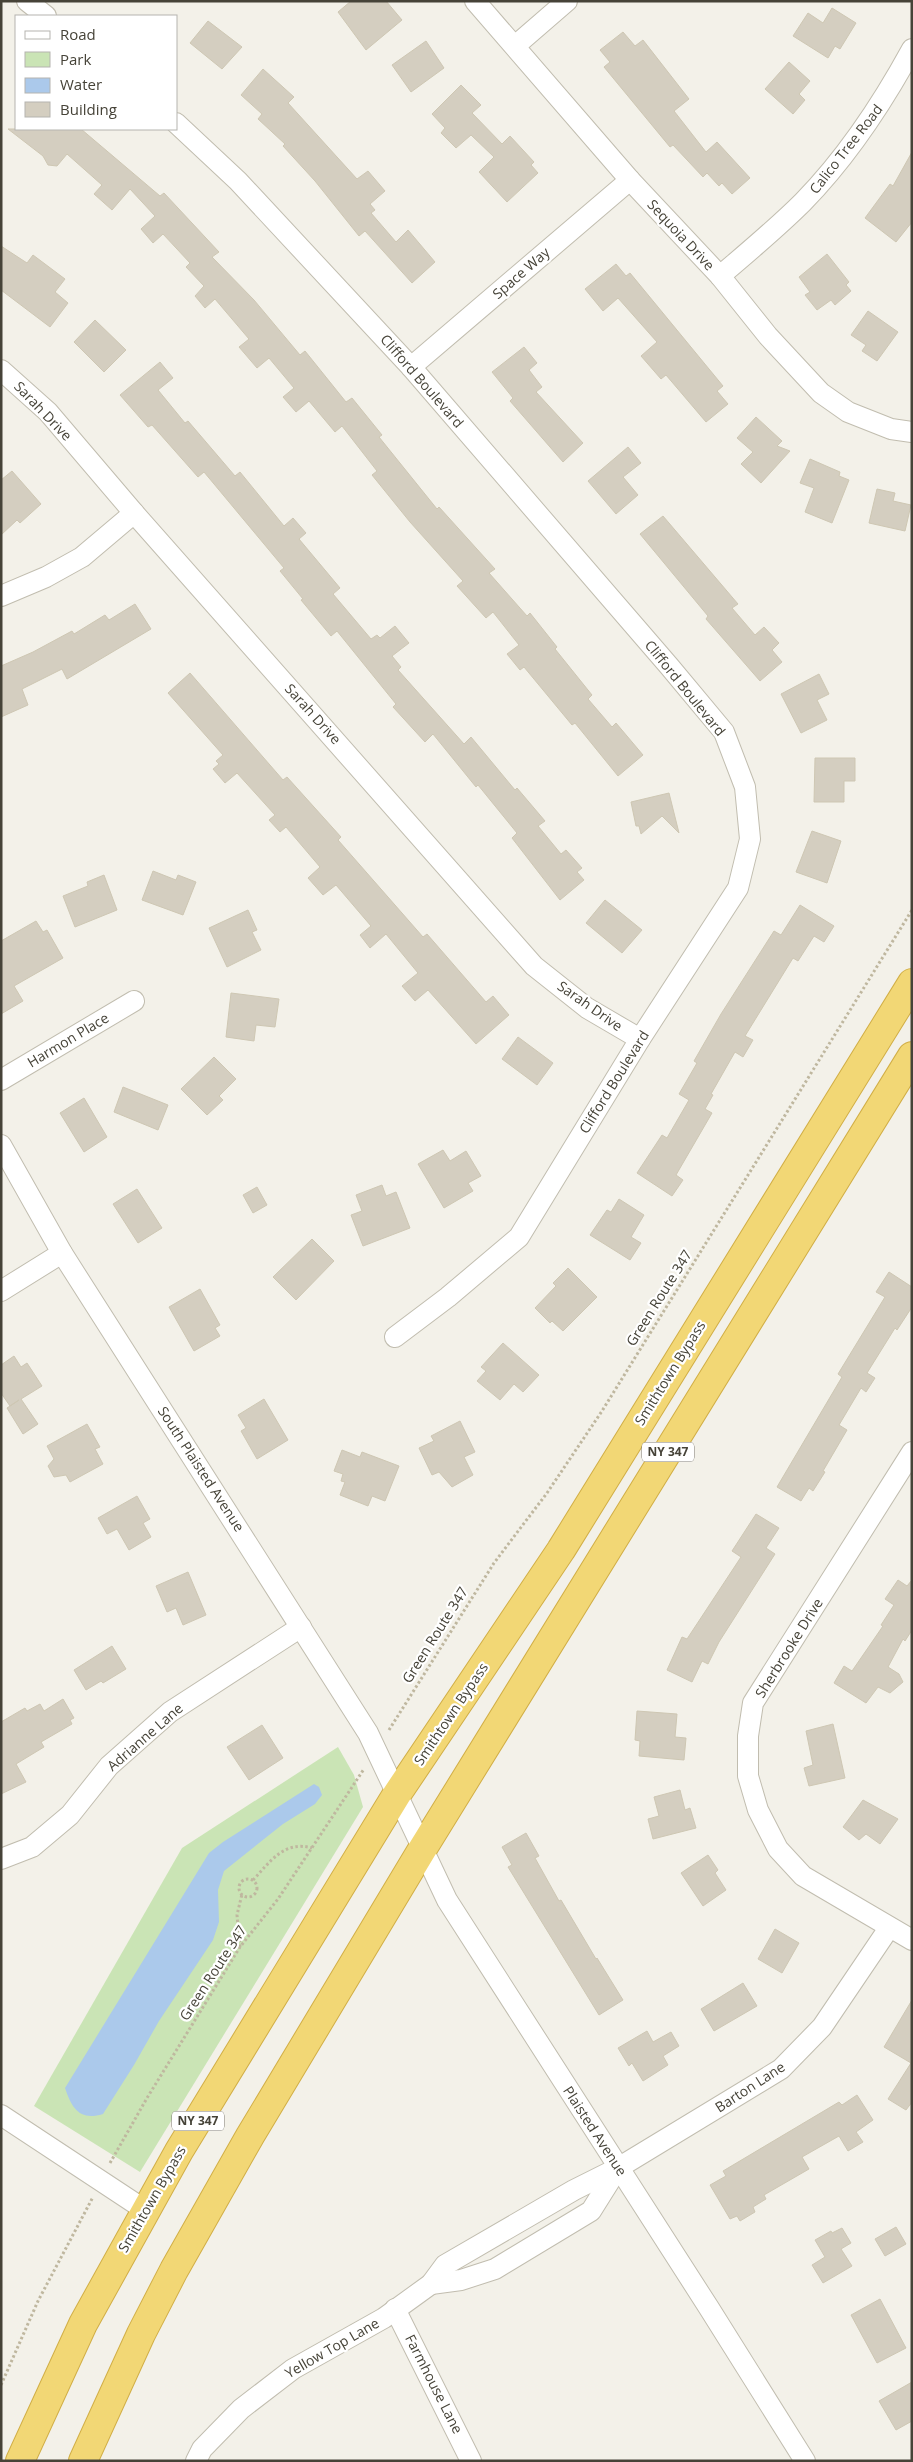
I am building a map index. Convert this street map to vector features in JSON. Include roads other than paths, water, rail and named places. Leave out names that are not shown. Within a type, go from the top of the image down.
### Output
[{"type":"highway","name":"Smithtown Bypass","points":[[20,2461],[83,2324],[145,2210],[397,1794],[561,1550],[912,983]]},
{"type":"highway","name":"NY 347","points":[[83,2461],[133,2350],[174,2270],[255,2128],[423,1848],[912,1056]]},
{"type":"street","points":[[27,1],[45,15]]},
{"type":"street","name":"Sequoia Drive","points":[[474,1],[516,46],[630,180],[720,276],[768,336],[821,393],[848,412],[891,428],[912,432]]},
{"type":"street","points":[[516,46],[567,1]]},
{"type":"street","name":"Calico Tree Road","points":[[720,276],[803,202],[837,164],[884,99],[912,49]]},
{"type":"street","name":"Clifford Boulevard","points":[[178,125],[238,181],[411,367],[724,732],[745,787],[750,839],[738,888],[640,1039],[519,1237],[448,1297],[395,1337]]},
{"type":"street","name":"Space Way","points":[[411,367],[630,180]]},
{"type":"street","name":"Sarah Drive","points":[[1,370],[48,412],[134,513],[534,966],[587,1008],[640,1039]]},
{"type":"street","points":[[1,596],[46,577],[82,557],[134,513]]},
{"type":"street","name":"Harmon Place","points":[[1,1080],[134,1001]]},
{"type":"street","name":"South Plaisted Avenue","points":[[1,1145],[62,1253],[368,1733],[397,1794]]},
{"type":"street","points":[[1,1291],[62,1253]]},
{"type":"street","name":"Sherbrooke Drive","points":[[912,1452],[754,1704],[748,1736],[748,1776],[758,1810],[778,1849],[803,1876],[912,1940]]},
{"type":"street","name":"Adrianne Lane","points":[[1,1859],[32,1847],[70,1815],[109,1766],[170,1712],[301,1627]]},
{"type":"street","name":"Plaisted Avenue","points":[[397,1794],[448,1900],[805,2461]]},
{"type":"street","name":"Barton Lane","points":[[618,2168],[781,2069],[822,2026],[889,1928]]},
{"type":"street","points":[[1,2115],[145,2210]]},
{"type":"street","name":"Yellow Top Lane","points":[[196,2461],[202,2449],[241,2409],[292,2369],[396,2309],[432,2284],[445,2265],[538,2211],[618,2168]]},
{"type":"street","name":"Yellow Top Lane","points":[[432,2284],[461,2280],[495,2269],[591,2211],[618,2168]]},
{"type":"street","points":[[538,2211],[551,2235]]},
{"type":"street","name":"Farmhouse Lane","points":[[396,2309],[469,2451],[472,2461]]},
{"type":"water","points":[[314,1784],[319,1787],[322,1795],[315,1804],[283,1824],[224,1871],[218,1890],[219,1922],[213,1940],[159,2021],[103,2114],[88,2116],[78,2112],[65,2088],[209,1853],[223,1842]]}]
